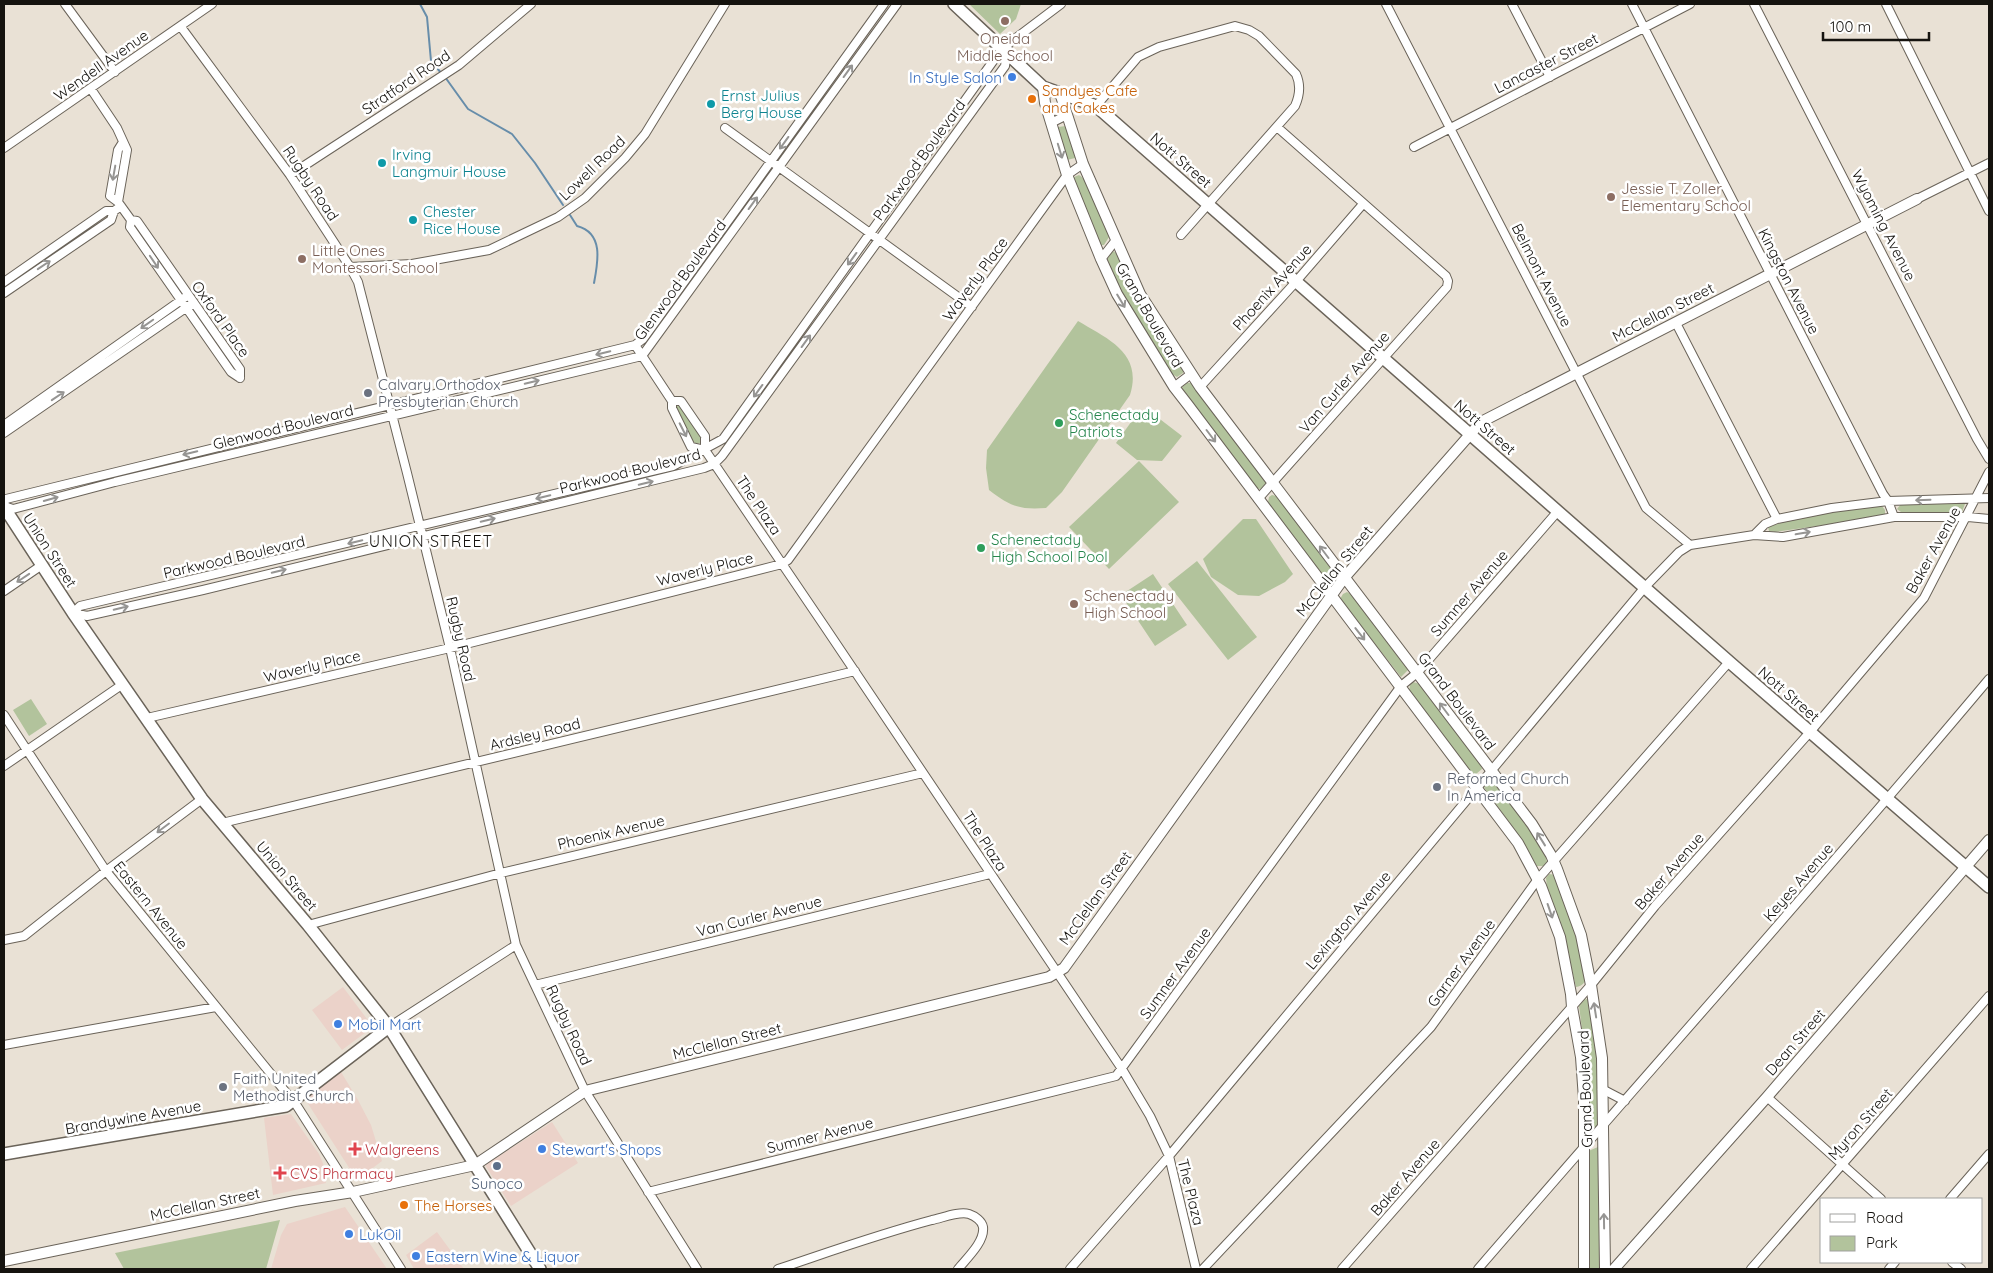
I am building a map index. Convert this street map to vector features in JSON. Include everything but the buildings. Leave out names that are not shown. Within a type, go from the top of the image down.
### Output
[{"type":"main road","name":"Nott Street","points":[[954,4],[1043,87],[1096,106],[1887,800],[1966,865],[1989,887]]},
{"type":"main road","name":"Union Street","points":[[4,506],[74,613],[202,799],[308,925],[389,1028],[540,1269]]},
{"type":"main road","name":"Brandywine Avenue","points":[[4,1154],[286,1106],[389,1028]]},
{"type":"street","points":[[65,4],[115,72]]},
{"type":"street","name":"Wendell Avenue","points":[[4,148],[212,4]]},
{"type":"street","name":"Stratford Road","points":[[290,176],[459,65],[531,4]]},
{"type":"street","name":"Lowell Road","points":[[350,267],[412,264],[490,250],[558,217],[585,198],[625,158],[645,134],[725,4]]},
{"type":"street","name":"Glenwood Boulevard","points":[[884,4],[643,339],[636,346],[389,404],[6,499],[4,506],[13,509],[392,415],[642,356],[897,4]]},
{"type":"street","points":[[1006,54],[1008,44],[1061,4]]},
{"type":"street","name":"Belmont Avenue","points":[[1386,4],[1646,508],[1690,545]]},
{"type":"street","points":[[1512,4],[1550,77]]},
{"type":"street","name":"Kingston Avenue","points":[[1632,4],[1888,501],[1894,517]]},
{"type":"street","name":"Lancaster Street","points":[[1414,147],[1450,126],[1550,77],[1690,4]]},
{"type":"street","name":"Wyoming Avenue","points":[[1754,4],[1868,224],[1976,439],[1989,459]]},
{"type":"street","points":[[1886,4],[1989,211]]},
{"type":"street","points":[[1096,106],[1138,57],[1160,47],[1235,26],[1249,30],[1259,36],[1296,74],[1299,82],[1299,98],[1295,106],[1181,235]]},
{"type":"street","name":"Rugby Road","points":[[181,27],[290,176],[358,282],[450,648],[516,945],[585,1091],[697,1269]]},
{"type":"street","name":"Parkwood Boulevard","points":[[1006,54],[1005,66],[722,456],[714,464],[627,487],[120,609],[87,616],[74,613],[80,606],[673,466],[704,450],[723,438],[996,58],[1006,54]]},
{"type":"street","name":"Grand Boulevard","points":[[1043,87],[1045,103],[1067,175],[1101,259],[1117,294],[1174,387],[1518,843],[1538,879],[1560,937],[1572,994],[1572,1007],[1581,1058],[1584,1099],[1584,1269]]},
{"type":"street","name":"Oxford Place","points":[[91,89],[117,128],[123,142],[118,150],[110,196],[120,204],[131,220],[137,221],[184,298],[189,306],[231,372],[240,378],[240,369],[189,306]]},
{"type":"street","name":"Grand Boulevard","points":[[1060,93],[1083,164],[1140,294],[1191,374],[1532,824],[1554,862],[1581,935],[1601,1044],[1605,1269]]},
{"type":"street","points":[[1052,123],[1067,115]]},
{"type":"street","points":[[1277,127],[1363,204]]},
{"type":"street","points":[[725,128],[972,306]]},
{"type":"street","name":"McClellan Street","points":[[4,1261],[295,1201],[353,1192],[475,1165],[585,1091],[1049,977],[1057,973],[1070,960],[1330,596],[1481,422],[1989,163]]},
{"type":"street","name":"Waverly Place","points":[[147,718],[450,648],[782,564],[788,560],[1067,175],[1083,164]]},
{"type":"street","points":[[4,293],[111,220],[114,211],[120,204]]},
{"type":"street","name":"Van Curler Avenue","points":[[1258,499],[1447,286],[1446,276],[1363,204]]},
{"type":"street","name":"Phoenix Avenue","points":[[1200,387],[1296,282],[1363,204]]},
{"type":"street","points":[[4,282],[106,211],[114,211]]},
{"type":"street","name":"Grand Boulevard","points":[[1101,259],[1116,240]]},
{"type":"street","points":[[4,425],[184,298]]},
{"type":"street","points":[[4,433],[189,306]]},
{"type":"street","points":[[1676,323],[1777,519]]},
{"type":"street","name":"The Plaza","points":[[636,346],[672,401],[672,408],[691,447],[704,450]]},
{"type":"street","name":"Grand Boulevard","points":[[1174,387],[1191,374]]},
{"type":"street","name":"The Plaza","points":[[672,401],[680,402],[705,436],[704,450],[1122,1069],[1150,1116],[1169,1156],[1196,1269]]},
{"type":"street","name":"Baker Avenue","points":[[1342,1269],[1572,1007],[1655,906],[1810,732],[1924,598],[1978,498],[1989,472]]},
{"type":"street","points":[[1754,535],[1765,524],[1777,519],[1832,508],[1888,501],[1989,498]]},
{"type":"street","name":"Sumner Avenue","points":[[648,1192],[1116,1076],[1400,686],[1417,673],[1558,511]]},
{"type":"street","points":[[1690,545],[1754,535],[1783,537],[1894,517],[1989,518]]},
{"type":"street","name":"Lexington Avenue","points":[[1070,1269],[1169,1156],[1645,587],[1679,552],[1690,545]]},
{"type":"street","points":[[4,591],[42,565]]},
{"type":"street","name":"Garner Avenue","points":[[1203,1269],[1431,1027],[1538,879],[1730,662]]},
{"type":"street","name":"Ardsley Road","points":[[222,823],[855,671]]},
{"type":"street","name":"Keyes Avenue","points":[[1478,1269],[1887,800],[1989,679]]},
{"type":"street","points":[[4,766],[123,684]]},
{"type":"street","name":"Eastern Avenue","points":[[4,714],[106,871],[293,1101],[401,1269]]},
{"type":"street","name":"Phoenix Avenue","points":[[308,925],[501,873],[923,773]]},
{"type":"street","points":[[4,940],[24,936],[202,799]]},
{"type":"street","name":"Dean Street","points":[[1605,1255],[1618,1265],[1767,1097],[1989,840]]},
{"type":"street","name":"Van Curler Avenue","points":[[535,985],[990,874]]},
{"type":"street","name":"Brandywine Avenue","points":[[389,1028],[516,945]]},
{"type":"street","name":"Myron Street","points":[[1751,1269],[1989,996]]},
{"type":"street","points":[[4,1045],[216,1007]]},
{"type":"street","points":[[1602,1089],[1606,1093],[1625,1101]]},
{"type":"street","points":[[1767,1097],[1880,1198]]},
{"type":"street","points":[[1951,1198],[1989,1154]]},
{"type":"street","points":[[778,1269],[886,1232],[950,1216],[968,1214],[980,1222],[983,1228],[982,1235],[978,1244],[958,1269]]},
{"type":"shaded area","points":[[343,987],[373,1027],[342,1050],[312,1010]]},
{"type":"shaded area","points":[[341,1072],[371,1125],[382,1161],[361,1177],[355,1177],[305,1099]]},
{"type":"shaded area","points":[[291,1114],[319,1154],[324,1166],[326,1183],[273,1195],[264,1118]]},
{"type":"shaded area","points":[[552,1122],[578,1163],[511,1206],[485,1165]]},
{"type":"shaded area","points":[[345,1207],[387,1269],[271,1269],[281,1235],[287,1224]]},
{"type":"shaded area","points":[[437,1232],[464,1269],[414,1269],[406,1255]]},
{"type":"green space","points":[[969,4],[1021,4],[1016,19],[1000,34]]},
{"type":"green space","points":[[1066,126],[1076,152],[1075,158],[1067,160],[1058,127]]},
{"type":"green space","points":[[1079,175],[1084,179],[1093,194],[1109,237],[1104,245],[1101,245],[1098,241],[1075,182],[1074,177]]},
{"type":"green space","points":[[1113,251],[1119,255],[1183,369],[1183,373],[1177,377],[1172,374],[1136,318],[1121,289],[1107,259]]},
{"type":"green space","points":[[1078,321],[1111,341],[1127,358],[1132,368],[1133,380],[1130,395],[1062,492],[1046,508],[1015,506],[989,490],[986,468],[987,450]]},
{"type":"green space","points":[[1187,383],[1192,383],[1267,482],[1261,489],[1255,488],[1183,391],[1182,387]]},
{"type":"green space","points":[[674,403],[678,404],[703,436],[703,440],[700,443],[696,444],[693,441],[674,407]]},
{"type":"green space","points":[[1148,410],[1182,436],[1162,461],[1137,460],[1116,443],[1139,411]]},
{"type":"green space","points":[[1139,461],[1179,502],[1109,569],[1069,527]]},
{"type":"green space","points":[[1272,495],[1276,496],[1293,516],[1335,573],[1334,580],[1327,582],[1270,507],[1268,502],[1269,497]]},
{"type":"green space","points":[[1962,502],[1965,504],[1962,512],[1901,512],[1897,509],[1901,504]]},
{"type":"green space","points":[[1875,505],[1882,506],[1885,510],[1885,514],[1882,517],[1775,532],[1769,531],[1768,527],[1793,519]]},
{"type":"green space","points":[[1243,519],[1256,519],[1293,574],[1285,582],[1259,596],[1238,595],[1211,577],[1203,559]]},
{"type":"green space","points":[[1197,561],[1257,637],[1228,660],[1168,584]]},
{"type":"green space","points":[[1153,574],[1187,625],[1155,646],[1121,595]]},
{"type":"green space","points":[[1347,592],[1353,596],[1408,670],[1401,677],[1340,599]]},
{"type":"green space","points":[[1413,682],[1420,684],[1481,765],[1482,769],[1476,774],[1469,772],[1409,691],[1410,685]]},
{"type":"green space","points":[[31,699],[47,724],[29,736],[13,710]]},
{"type":"green space","points":[[1489,780],[1494,780],[1544,850],[1547,862],[1543,866],[1537,866],[1514,829],[1485,789],[1483,784]]},
{"type":"green space","points":[[1549,874],[1556,875],[1578,934],[1587,976],[1580,986],[1576,987],[1563,932],[1547,887],[1546,878]]},
{"type":"green space","points":[[1587,999],[1591,1003],[1598,1048],[1598,1125],[1593,1130],[1588,1131],[1583,1037],[1579,1006],[1583,1000]]},
{"type":"green space","points":[[1598,1147],[1601,1269],[1588,1269],[1586,1152]]},
{"type":"green space","points":[[280,1220],[266,1269],[124,1269],[115,1253]]},
{"type":"waterway","points":[[420,4],[427,17],[431,61],[442,74]]},
{"type":"waterway","points":[[445,77],[468,109],[512,134],[535,163],[563,205]]},
{"type":"waterway","points":[[570,215],[577,226],[592,235],[595,242],[597,266],[594,283]]},
{"type":"place","name":"Oneida Middle School","points":[[1005,21]]},
{"type":"place","name":"In Style Salon","points":[[1012,77]]},
{"type":"place","name":"Sandyes Cafe and Cakes","points":[[1032,99]]},
{"type":"place","name":"Ernst Julius Berg House","points":[[711,104]]},
{"type":"place","name":"Irving Langmuir House","points":[[382,163]]},
{"type":"place","name":"Jessie T. Zoller Elementary School","points":[[1611,197]]},
{"type":"place","name":"Chester Rice House","points":[[413,220]]},
{"type":"place","name":"Little Ones Montessori School","points":[[302,259]]},
{"type":"place","name":"Calvary Orthodox Presbyterian Church","points":[[368,393]]},
{"type":"place","name":"Schenectady Patriots","points":[[1059,423]]},
{"type":"place","name":"Schenectady High School Pool","points":[[981,548]]},
{"type":"place","name":"Schenectady High School","points":[[1074,604]]},
{"type":"place","name":"Reformed Church In America","points":[[1437,787]]},
{"type":"place","name":"Mobil Mart","points":[[338,1024]]},
{"type":"place","name":"Faith United Methodist Church","points":[[223,1087]]},
{"type":"place","name":"Walgreens","points":[[355,1149]]},
{"type":"place","name":"Stewart's Shops","points":[[542,1149]]},
{"type":"place","name":"Sunoco","points":[[497,1166]]},
{"type":"place","name":"CVS Pharmacy","points":[[280,1173]]},
{"type":"place","name":"The Horses","points":[[404,1205]]},
{"type":"place","name":"LukOil","points":[[349,1234]]},
{"type":"place","name":"Eastern Wine & Liquor","points":[[416,1256]]},
{"type":"district","name":"UNION STREET","points":[[431,541]]}]
